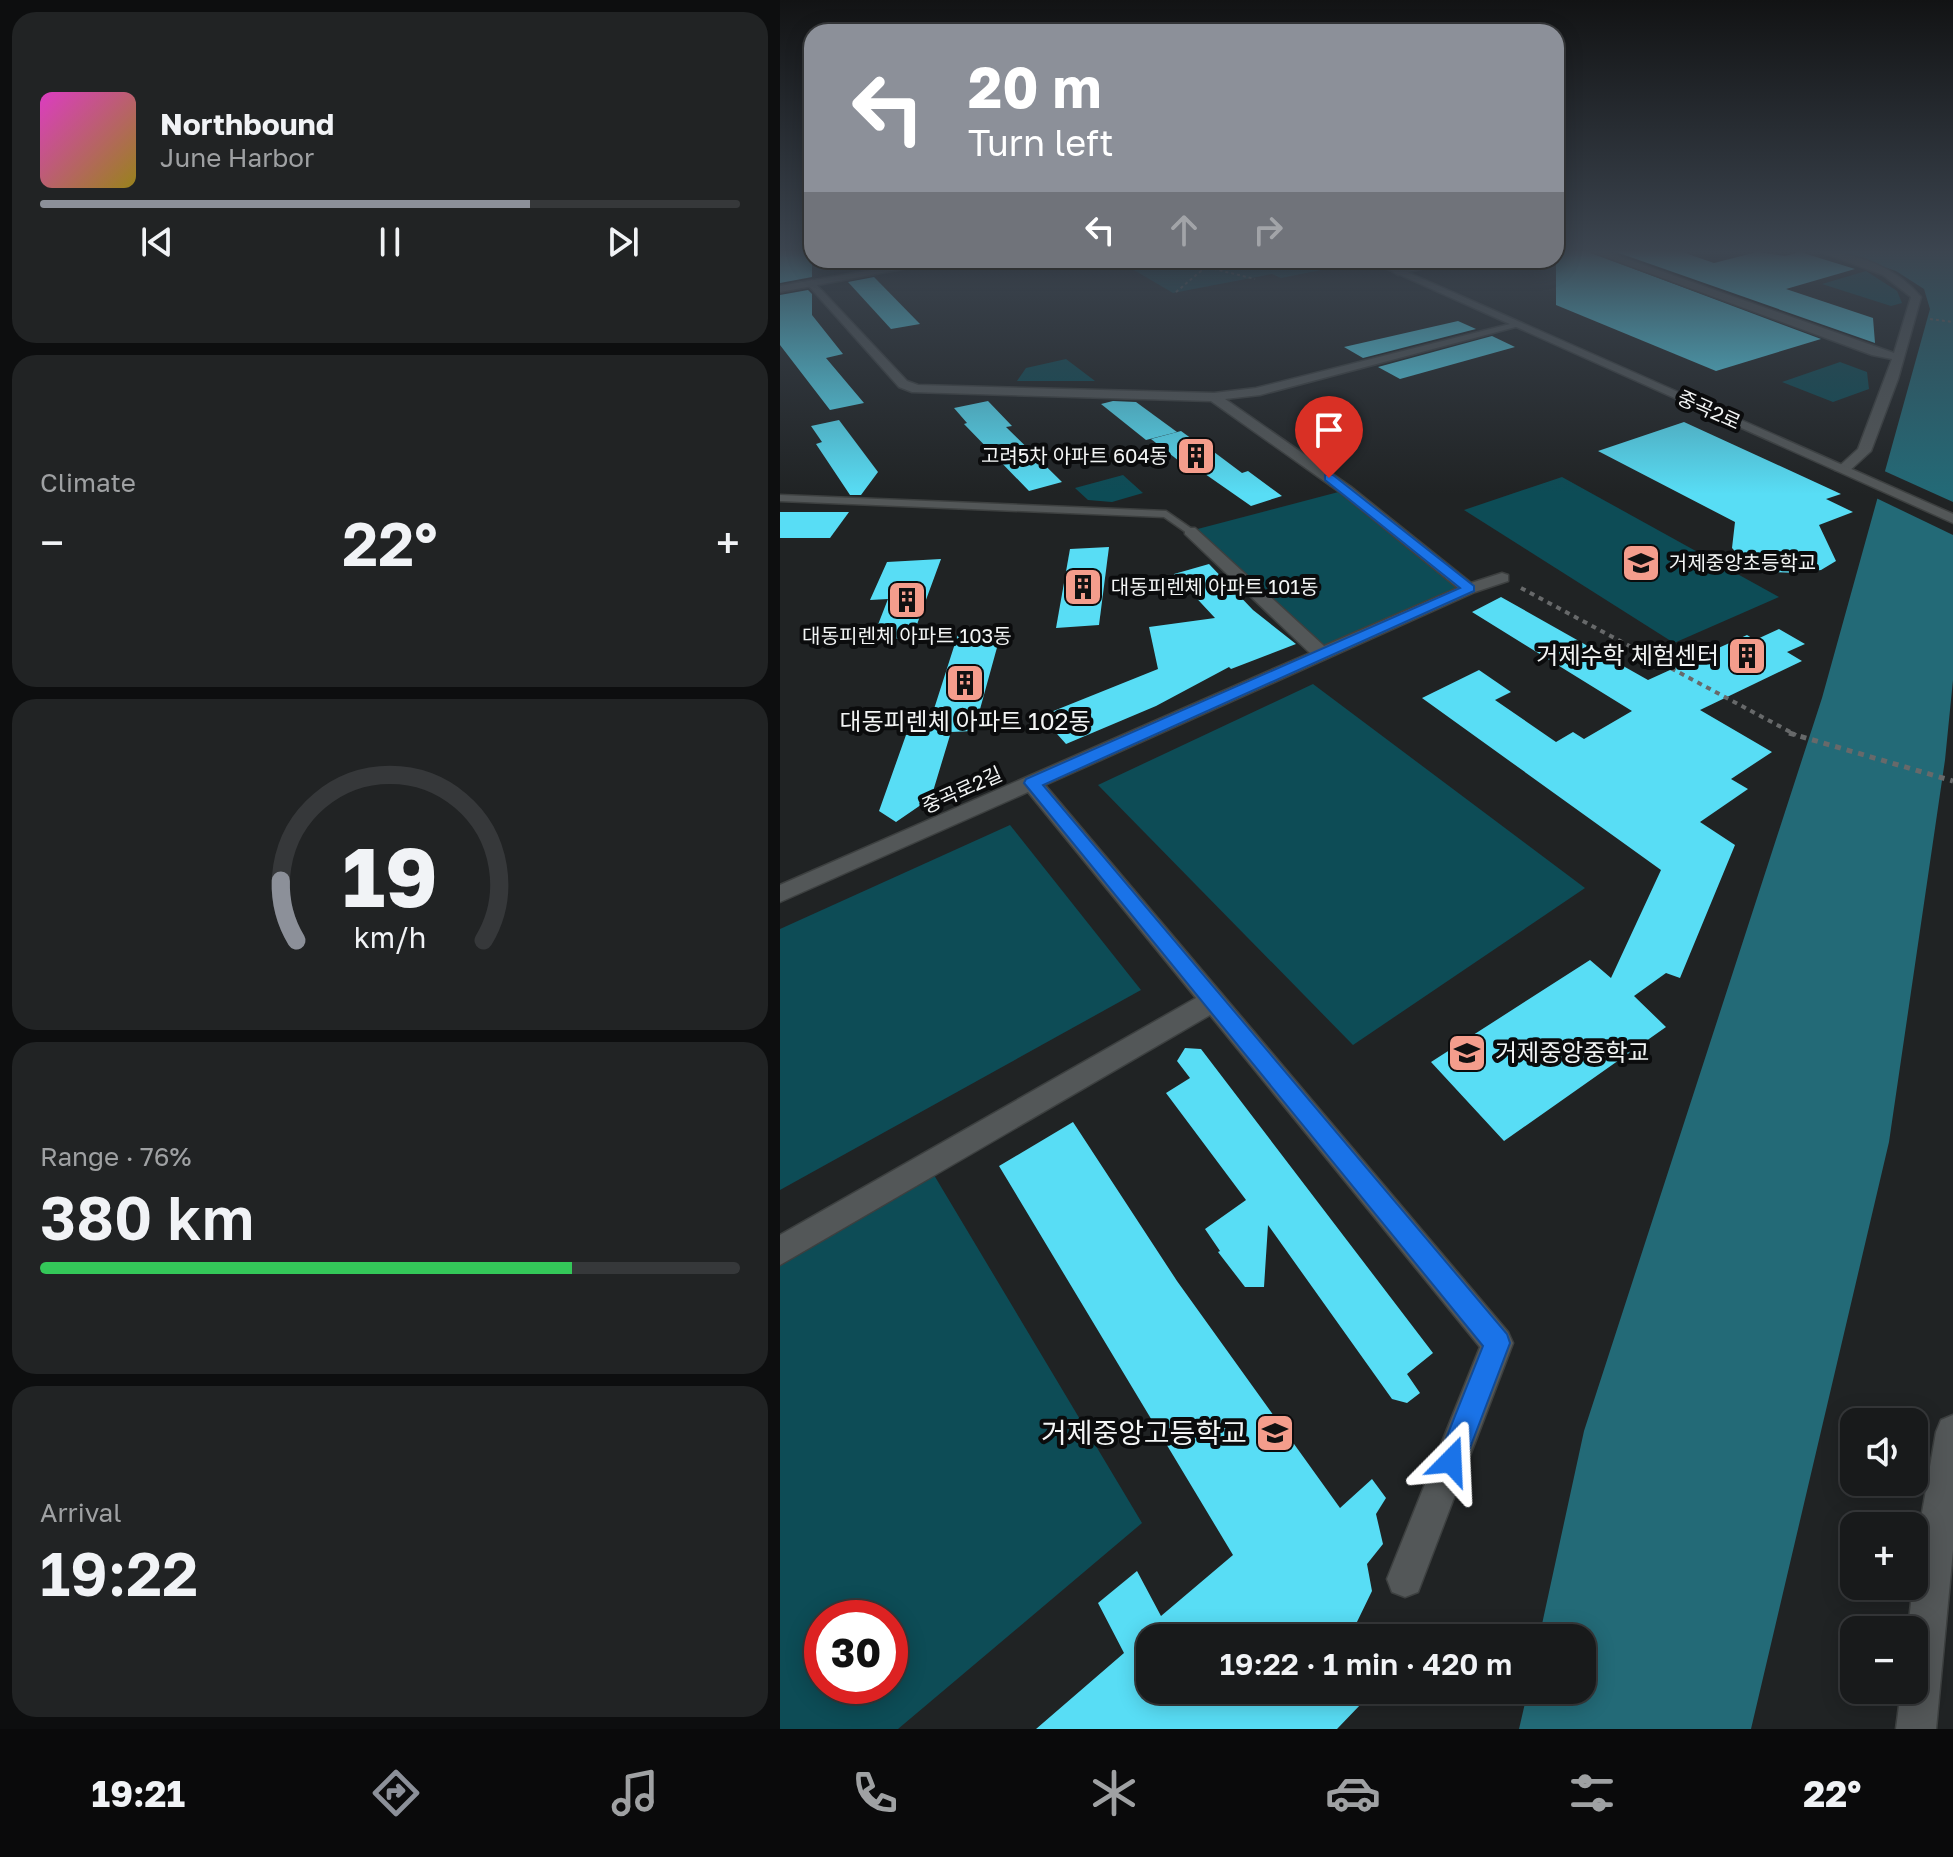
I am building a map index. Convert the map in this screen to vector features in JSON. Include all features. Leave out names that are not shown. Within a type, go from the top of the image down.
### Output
[{"type":"street","points":[[857,333],[903,384],[916,389],[1214,397],[1256,392],[1488,333]]},
{"type":"street","name":"중곡2로","points":[[1535,333],[1953,519]]},
{"type":"street","points":[[1820,333],[1876,353],[1897,357]]},
{"type":"street","points":[[1842,470],[1864,451],[1905,333]]},
{"type":"street","points":[[1214,397],[1346,490],[1469,589]]},
{"type":"street","points":[[1190,531],[1323,655]]},
{"type":"street","name":"중곡로2길","points":[[780,894],[1469,589],[1502,578]]},
{"type":"street","points":[[1032,783],[1497,1343],[1405,1579]]},
{"type":"street","points":[[780,1251],[1213,1001]]},
{"type":"street","points":[[1916,1729],[1937,1530],[1953,1432]]},
{"type":"lane","points":[[780,498],[1166,514],[1190,531]]},
{"type":"path","points":[[1502,578],[1788,733],[1953,781]]},
{"type":"shaded area","points":[[1923,333],[1953,333],[1953,680],[1945,760],[1889,1142],[1751,1729],[1519,1729],[1525,1704],[1596,1704],[1596,1624],[1542,1624],[1584,1431],[1822,698]]},
{"type":"shaded area","points":[[1066,359],[1095,381],[1017,381],[1026,368]]},
{"type":"shaded area","points":[[1840,362],[1867,372],[1869,389],[1833,402],[1782,382]]},
{"type":"shaded area","points":[[1123,475],[1143,493],[1112,502],[1088,500],[1075,488]]},
{"type":"shaded area","points":[[1562,477],[1779,597],[1674,643],[1464,510]]},
{"type":"shaded area","points":[[1346,490],[1469,589],[1323,655],[1190,531]]},
{"type":"shaded area","points":[[1313,684],[1585,888],[1353,1045],[1098,785]]},
{"type":"shaded area","points":[[1010,825],[1141,990],[780,1190],[780,929]]},
{"type":"shaded area","points":[[928,1165],[1142,1523],[898,1729],[780,1729],[780,1251]]},
{"type":"pier","points":[[1882,470],[1953,502],[1953,535],[1874,497]]},
{"type":"building","points":[[780,333],[826,333],[843,354],[826,358],[864,403],[830,410],[780,345]]},
{"type":"building","points":[[1407,333],[1462,333],[1363,358],[1344,347]]},
{"type":"building","points":[[1623,333],[1804,333],[1821,339],[1716,371]]},
{"type":"building","points":[[1846,333],[1874,333],[1875,343]]},
{"type":"building","points":[[1492,336],[1515,347],[1400,379],[1378,367]]},
{"type":"building","points":[[988,401],[1012,426],[1006,427],[1062,482],[1029,491],[964,424],[967,423],[954,408]]},
{"type":"building","points":[[1136,402],[1177,432],[1146,440],[1101,404]]},
{"type":"building","points":[[839,420],[878,472],[861,495],[850,495],[816,444],[822,442],[811,426]]},
{"type":"building","points":[[1684,422],[1841,494],[1826,499],[1853,512],[1819,525],[1836,561],[1821,570],[1799,573],[1774,572],[1746,563],[1732,548],[1735,522],[1598,451]]},
{"type":"building","points":[[1181,431],[1210,452],[1179,461],[1151,439]]},
{"type":"building","points":[[1214,452],[1242,473],[1248,471],[1282,496],[1251,506],[1185,460]]},
{"type":"building","points":[[780,512],[849,512],[830,538],[780,538]]},
{"type":"building","name":"대동피렌체 아파트 101동","points":[[1109,547],[1099,625],[1056,628],[1070,549]]},
{"type":"building","name":"대동피렌체 아파트 103동","points":[[941,559],[912,638],[872,640],[888,599],[870,600],[887,562]]},
{"type":"building","points":[[1209,564],[1253,610],[1296,644],[1231,669],[1229,667],[1156,706],[1066,744],[1041,716],[1158,669],[1149,627],[1215,618],[1174,574]]},
{"type":"building","points":[[1501,597],[1648,680],[1747,635],[1755,640],[1779,629],[1805,644],[1787,652],[1802,661],[1700,710],[1772,752],[1731,779],[1748,789],[1700,822],[1735,845],[1680,978],[1666,973],[1634,996],[1666,1027],[1504,1141],[1431,1062],[1590,960],[1611,978],[1661,870],[1422,698],[1479,670],[1511,692],[1495,700],[1556,742],[1573,732],[1584,739],[1632,711],[1472,612]]},
{"type":"building","name":"대동피렌체 아파트 102동","points":[[1001,633],[974,731],[951,732],[931,798],[896,822],[879,811],[906,735],[926,734],[958,634]]},
{"type":"building","points":[[1185,1048],[1201,1049],[1433,1353],[1407,1374],[1420,1393],[1407,1403],[1392,1399],[1268,1225],[1264,1287],[1245,1287],[1218,1252],[1205,1229],[1246,1200],[1166,1093],[1190,1078],[1177,1061]]},
{"type":"building","points":[[1073,1122],[1177,1281],[1340,1508],[1372,1479],[1386,1498],[1376,1514],[1383,1544],[1367,1564],[1372,1591],[1356,1624],[1136,1624],[1136,1704],[1361,1704],[1337,1729],[1036,1729],[1124,1653],[1098,1603],[1137,1571],[1161,1616],[1233,1555],[999,1166]]},
{"type":"place","name":"고려5차 아파트 604동","points":[[1196,456]]},
{"type":"place","name":"거제중앙초등학교","points":[[1641,563]]},
{"type":"place","name":"대동피렌체 아파트 101동","points":[[1083,587]]},
{"type":"place","name":"대동피렌체 아파트 103동","points":[[907,600]]},
{"type":"place","name":"거제수학 체험센터","points":[[1747,656]]},
{"type":"place","name":"대동피렌체 아파트 102동","points":[[965,683]]},
{"type":"place","name":"거제중앙중학교","points":[[1467,1053]]},
{"type":"place","name":"거제중앙고등학교","points":[[1275,1433]]},
{"type":"route","points":[[1329,478],[1469,589],[1032,783],[1497,1343],[1451,1461]]}]
